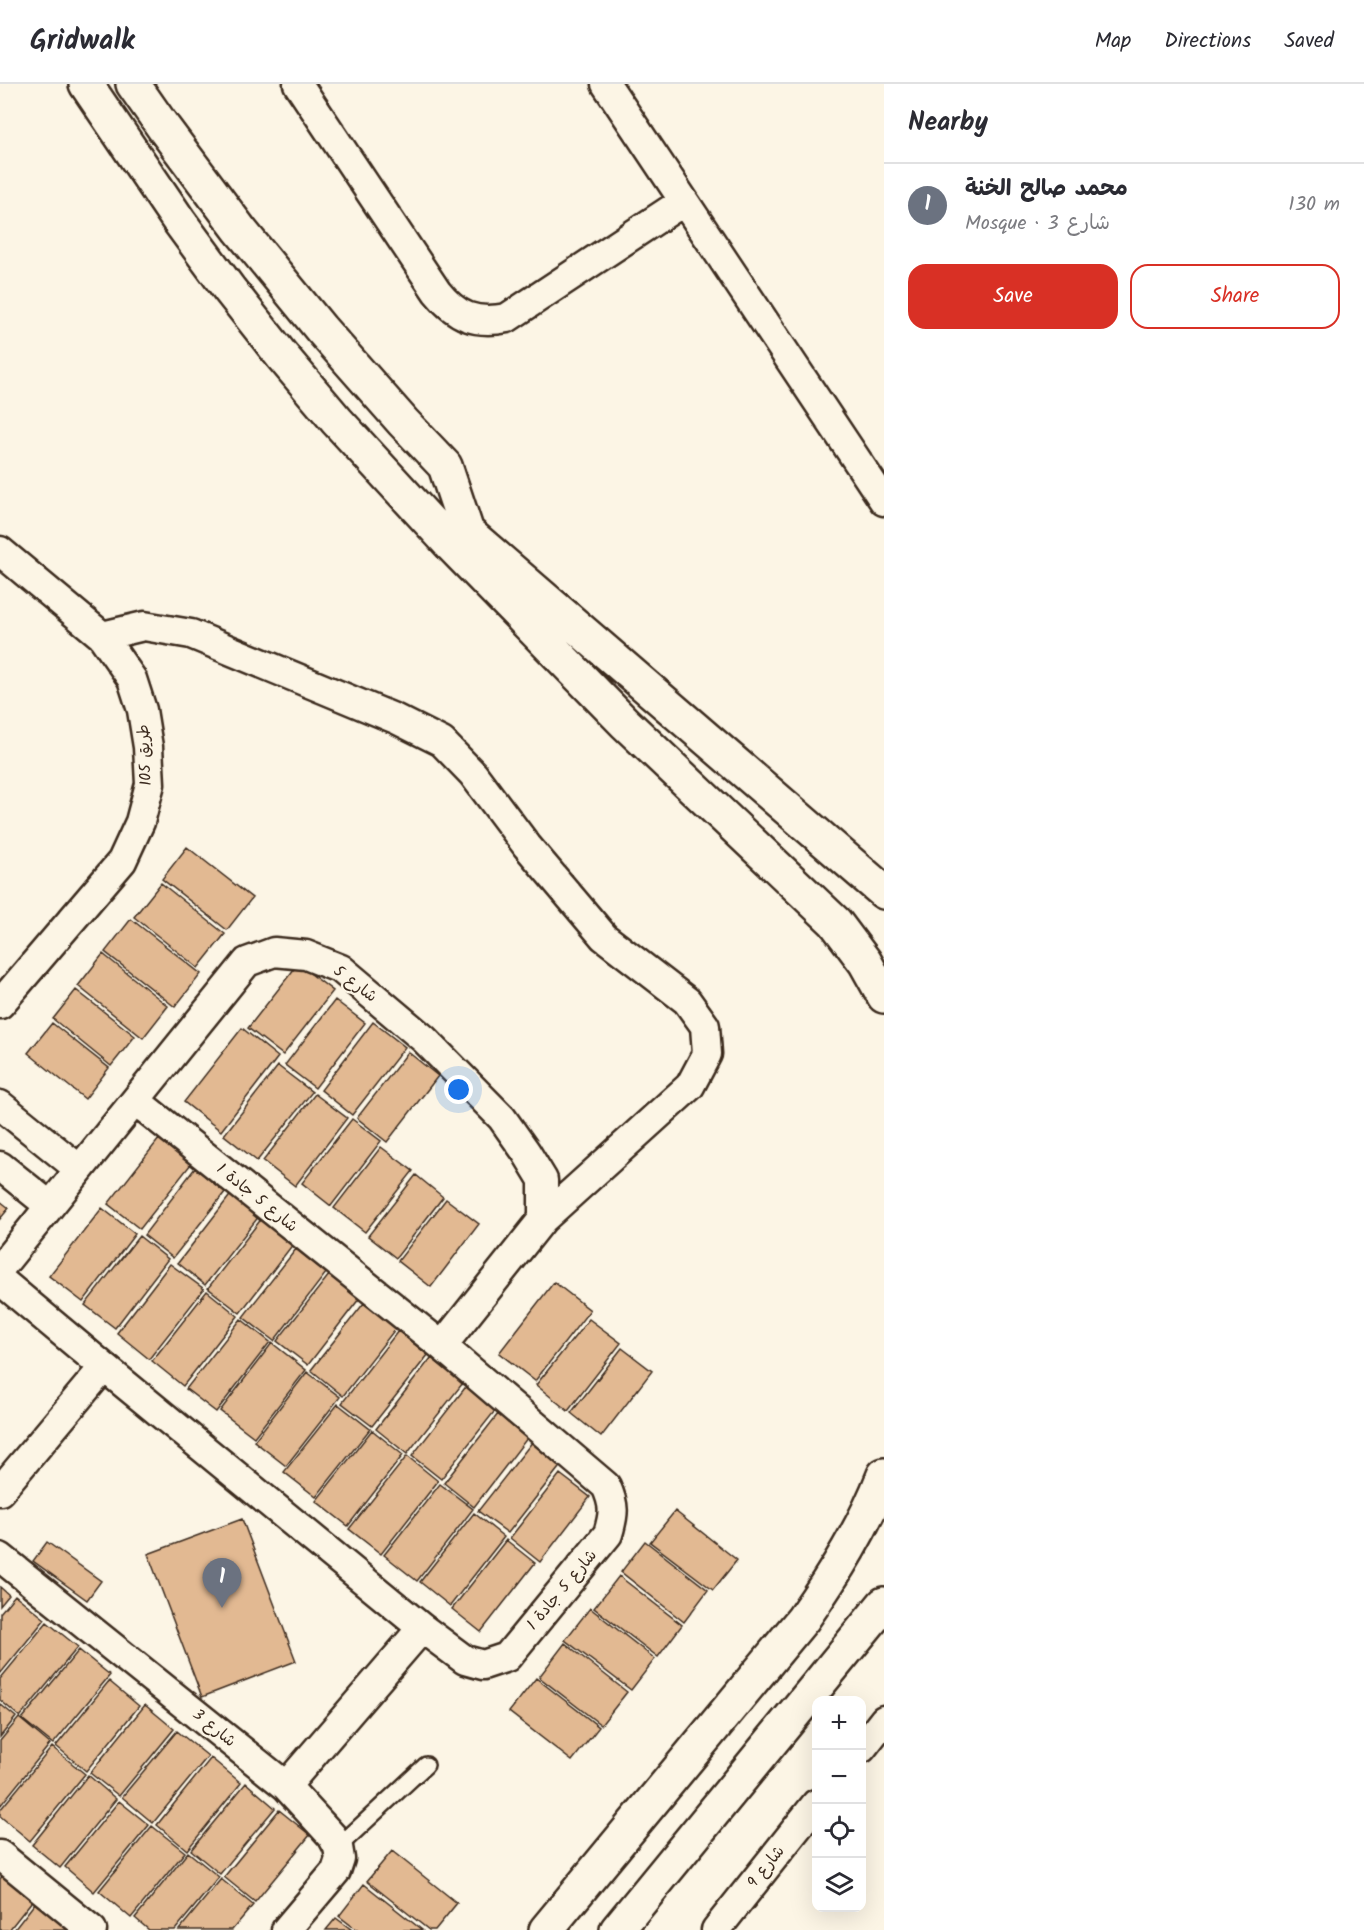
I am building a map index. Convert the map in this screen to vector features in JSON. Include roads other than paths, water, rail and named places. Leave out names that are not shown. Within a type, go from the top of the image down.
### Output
[{"type":"street","points":[[86,84],[179,221],[229,289],[337,421],[452,546],[626,723],[835,921],[865,962],[884,996]]},
{"type":"street","points":[[133,84],[240,230],[321,329],[445,466],[467,532],[884,892]]},
{"type":"street","points":[[298,84],[436,292],[447,305],[460,314],[475,319],[491,321],[507,318],[684,201]]},
{"type":"street","points":[[606,84],[884,501]]},
{"type":"street","name":"طريق 105","points":[[0,551],[102,636],[132,679],[142,710],[148,747],[150,784],[140,822],[122,861],[0,1004]]},
{"type":"street","points":[[102,636],[144,626],[190,634],[396,719],[442,742],[473,774],[527,846],[604,937],[687,1001],[705,1026],[707,1054],[690,1086],[543,1219],[442,1346]]},
{"type":"street","name":"شارع 5","points":[[0,1268],[247,962],[274,952],[306,955],[341,969],[424,1039],[502,1118],[526,1152],[543,1180],[543,1219]]},
{"type":"street","name":"شارع 5 جادة 1","points":[[0,1280],[422,1628],[465,1660],[483,1665],[507,1657],[608,1534],[613,1518],[613,1502],[606,1486],[442,1346],[136,1101]]},
{"type":"street","points":[[0,1105],[79,1169]]},
{"type":"street","points":[[0,1166],[50,1206]]},
{"type":"street","points":[[0,1491],[104,1367]]},
{"type":"street","points":[[546,1930],[803,1619],[832,1578],[856,1535],[884,1475]]},
{"type":"street","name":"شارع 3","points":[[0,1557],[286,1786],[333,1836],[338,1847]]},
{"type":"street","points":[[617,1930],[884,1604]]},
{"type":"street","points":[[286,1786],[422,1628]]},
{"type":"street","points":[[866,1742],[884,1720]]},
{"type":"street","name":"شارع 9","points":[[716,1930],[812,1809]]},
{"type":"street","points":[[286,1930],[336,1871],[340,1859],[338,1847]]},
{"type":"street","points":[[0,1856],[92,1930]]},
{"type":"lane","points":[[338,1847],[426,1765]]},
{"type":"place","name":"محمد صالح الخنة","points":[[222,1608]]}]
